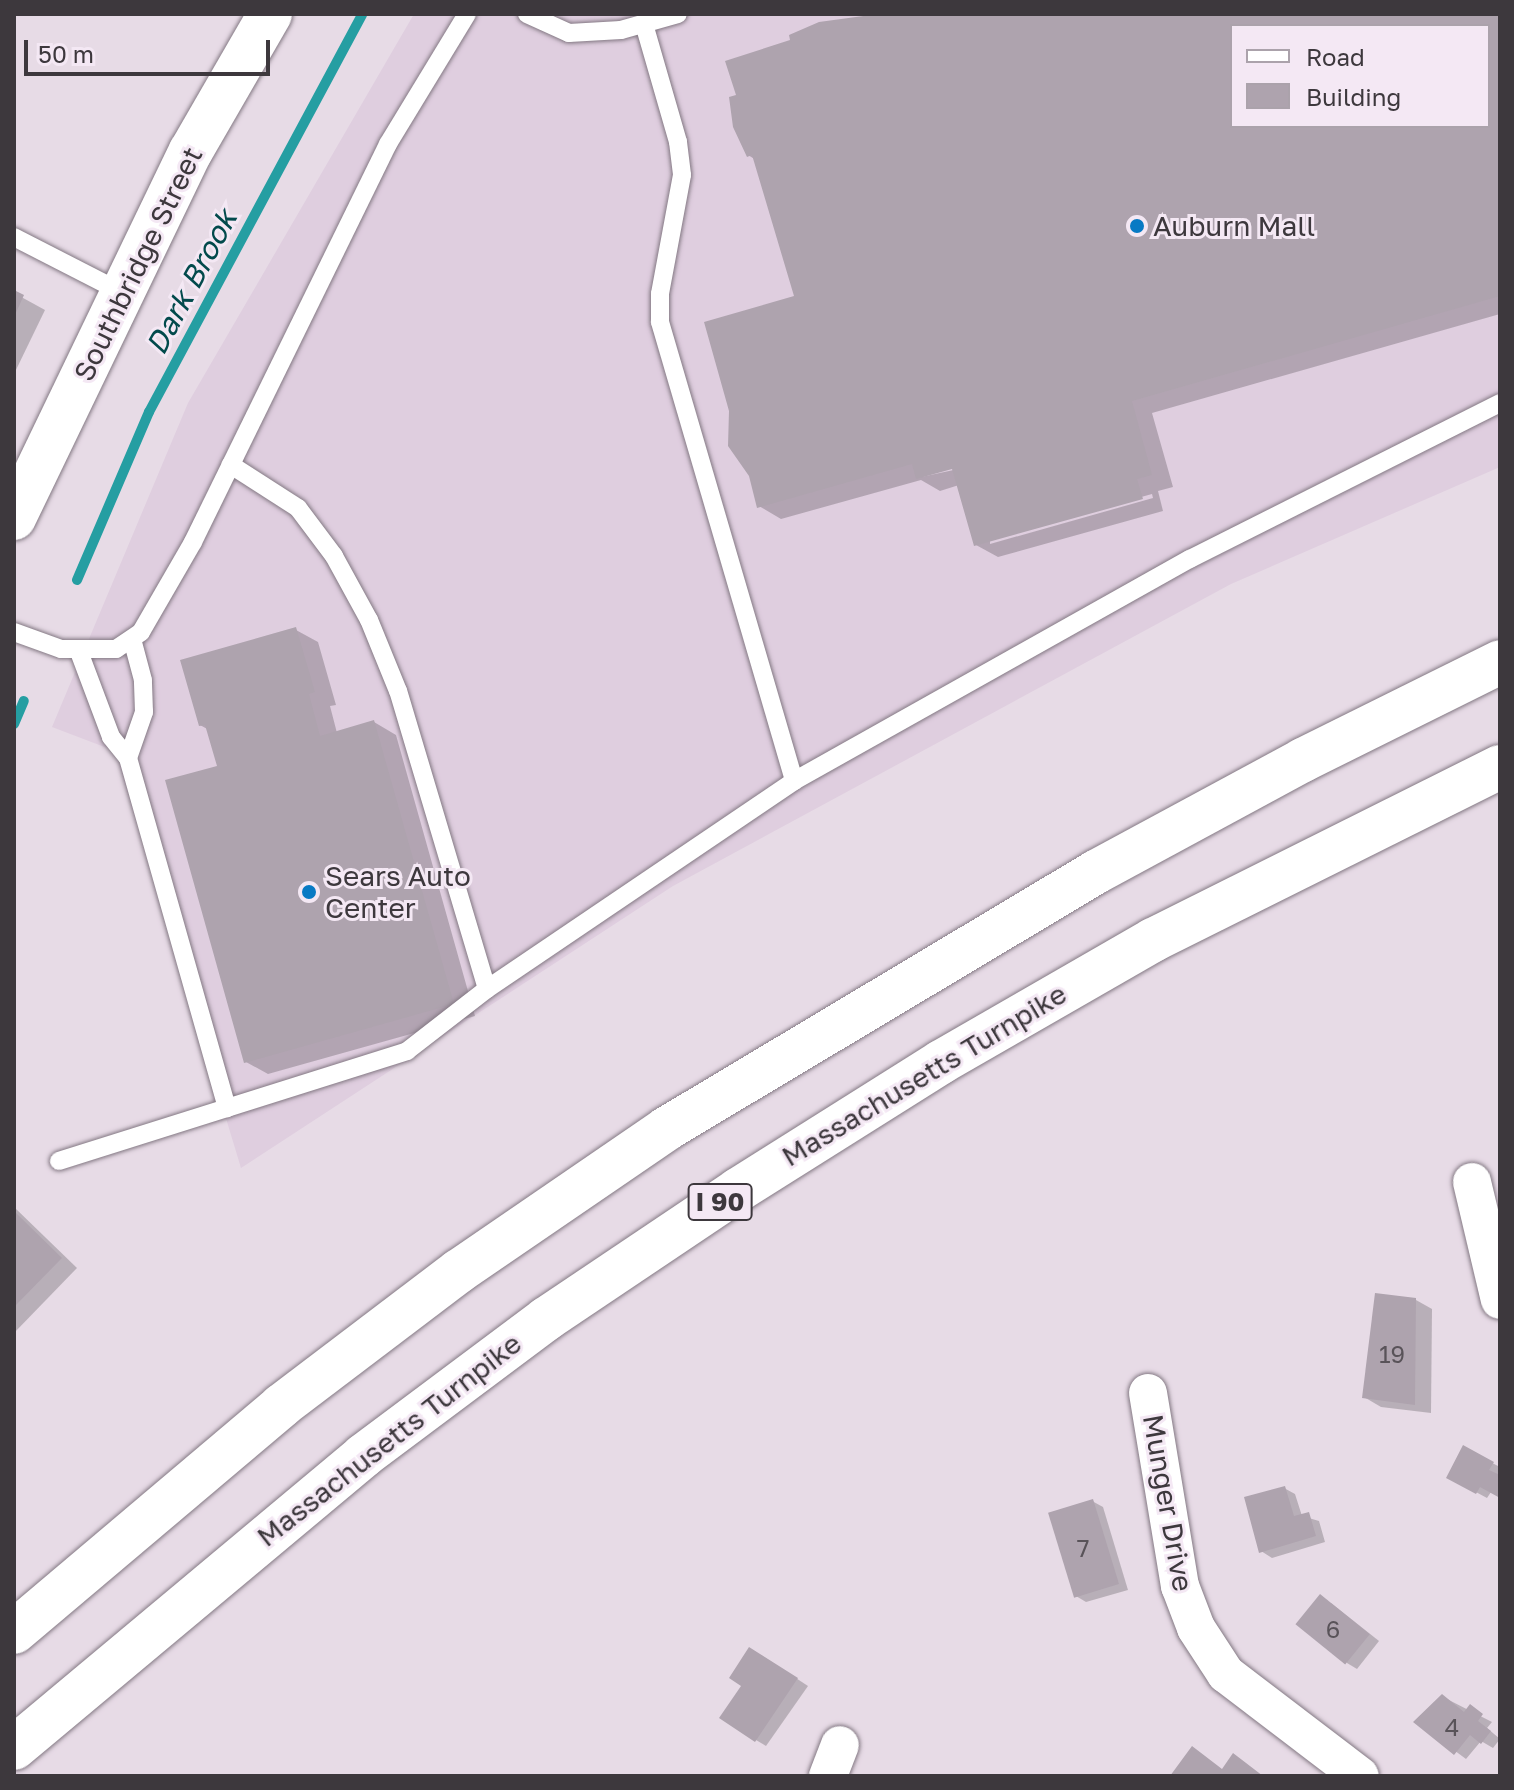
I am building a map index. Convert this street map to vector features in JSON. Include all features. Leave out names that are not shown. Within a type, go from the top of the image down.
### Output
[{"type":"main road","name":"Southbridge Street","points":[[14,518],[191,151],[270,14]]},
{"type":"main road","points":[[14,1632],[281,1406],[459,1271],[666,1129],[1096,872],[1303,760],[1500,662]]},
{"type":"main road","name":"Massachusetts Turnpike","points":[[14,1748],[363,1456],[546,1319],[690,1221],[1044,1001],[1263,882],[1500,767]]},
{"type":"street","points":[[1472,1182],[1500,1300]]},
{"type":"street","name":"Munger Drive","points":[[1148,1393],[1180,1586],[1196,1628],[1226,1674],[1360,1776]]},
{"type":"lane","points":[[14,632],[61,649],[116,649],[141,632],[193,542],[388,144],[467,14]]},
{"type":"lane","points":[[527,14],[569,33],[620,22],[644,24],[678,14]]},
{"type":"lane","points":[[644,24],[678,142],[682,175],[660,294],[660,322],[794,781]]},
{"type":"lane","points":[[14,237],[123,293]]},
{"type":"lane","points":[[59,1161],[407,1051],[487,989],[794,781],[1190,559],[1500,403]]},
{"type":"lane","points":[[231,465],[298,508],[334,556],[369,620],[398,691],[487,989]]},
{"type":"lane","points":[[128,758],[144,712],[143,680],[132,639]]},
{"type":"lane","points":[[78,649],[111,737],[128,758],[227,1108]]},
{"type":"shaded area","points":[[414,14],[1500,14],[1500,467],[1231,584],[673,886],[241,1168],[115,751],[52,727],[188,403]]},
{"type":"building","name":"Auburn Mall","points":[[878,14],[1500,14],[1500,296],[1132,401],[1152,475],[1137,479],[1143,499],[974,546],[952,469],[916,479],[912,464],[757,508],[749,476],[728,446],[729,411],[704,322],[794,296],[752,155],[747,157],[733,127],[729,97],[736,95],[725,61],[790,40],[789,35],[819,22]]},
{"type":"building","points":[[14,290],[24,295],[14,317]]},
{"type":"building","name":"Sears Auto Center","points":[[296,627],[315,692],[309,694],[320,736],[374,720],[454,1004],[244,1063],[165,780],[217,766],[205,725],[199,726],[180,660]]},
{"type":"building","points":[[14,1211],[62,1258],[14,1307]]},
{"type":"building","points":[[1375,1293],[1416,1298],[1415,1405],[1362,1398]]},
{"type":"building","points":[[1463,1445],[1494,1462],[1489,1470],[1500,1475],[1500,1498],[1480,1487],[1476,1494],[1446,1478]]},
{"type":"building","points":[[1285,1486],[1294,1516],[1309,1512],[1316,1536],[1259,1553],[1244,1497]]},
{"type":"building","points":[[1093,1499],[1119,1584],[1074,1598],[1048,1513]]},
{"type":"building","points":[[1320,1594],[1370,1634],[1345,1665],[1295,1624]]},
{"type":"building","points":[[749,1647],[798,1678],[755,1742],[719,1718],[741,1686],[729,1678]]},
{"type":"building","points":[[1442,1694],[1464,1712],[1470,1704],[1483,1714],[1478,1721],[1491,1731],[1481,1744],[1470,1735],[1454,1755],[1413,1722]]},
{"type":"building","points":[[1192,1746],[1222,1769],[1233,1753],[1263,1776],[1170,1776]]},
{"type":"waterway","name":"Dark Brook","points":[[77,580],[149,412],[362,14]]},
{"type":"waterway","name":"Dark Brook","points":[[14,724],[24,701]]},
{"type":"place","name":"Auburn Mall","points":[[1137,226]]},
{"type":"place","name":"Sears Auto Center","points":[[309,892]]}]
